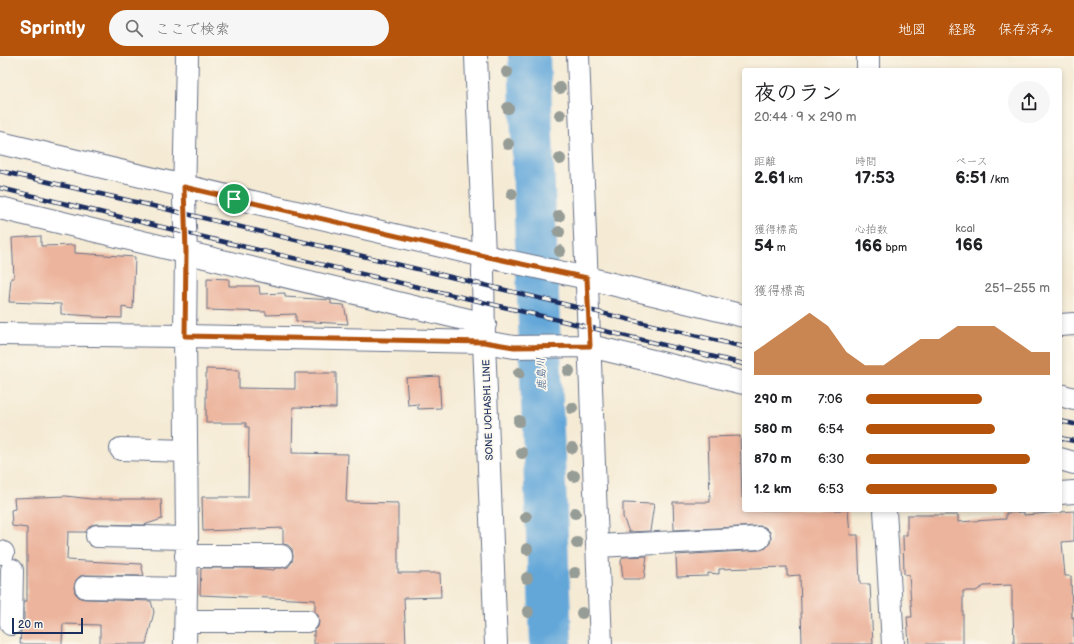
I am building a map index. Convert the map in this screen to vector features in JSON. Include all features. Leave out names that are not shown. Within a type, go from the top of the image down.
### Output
[{"type":"street","points":[[185,644],[187,547],[185,336],[186,252],[184,187],[187,56]]},
{"type":"street","name":"SONE UOHASHI LINE","points":[[476,56],[484,256],[484,333],[496,644]]},
{"type":"street","points":[[578,56],[580,282],[590,346],[601,644]]},
{"type":"street","points":[[868,56],[868,68]]},
{"type":"street","points":[[0,143],[184,187],[509,261],[580,282],[742,316]]},
{"type":"street","points":[[0,208],[186,252],[484,333],[514,347],[590,346],[742,383]]},
{"type":"street","points":[[1062,325],[1074,324]]},
{"type":"street","points":[[0,334],[185,336],[484,333]]},
{"type":"street","points":[[1062,396],[1074,399]]},
{"type":"street","points":[[121,449],[186,451]]},
{"type":"street","points":[[1062,460],[1074,463]]},
{"type":"street","points":[[1062,493],[1074,492]]},
{"type":"street","points":[[885,512],[893,644]]},
{"type":"street","points":[[97,536],[187,547],[281,556]]},
{"type":"street","points":[[597,546],[759,538]]},
{"type":"street","points":[[5,558],[6,592],[11,624]]},
{"type":"street","points":[[86,587],[186,589]]},
{"type":"street","points":[[186,621],[307,621]]},
{"type":"building","points":[[41,236],[41,246],[75,245],[75,253],[135,257],[133,309],[122,307],[122,318],[93,317],[61,314],[61,304],[9,302],[11,278],[14,278],[12,238]]},
{"type":"building","points":[[207,278],[229,279],[229,286],[259,286],[260,294],[285,293],[285,297],[331,300],[331,304],[344,305],[348,324],[296,321],[296,314],[266,315],[266,312],[207,310]]},
{"type":"building","points":[[206,369],[239,370],[239,388],[295,389],[295,373],[336,373],[336,408],[293,407],[292,453],[348,454],[346,502],[398,503],[398,573],[440,573],[441,597],[404,598],[406,644],[314,644],[314,631],[318,627],[319,621],[318,615],[315,612],[315,600],[200,595],[201,568],[252,568],[274,570],[275,568],[288,567],[292,562],[293,556],[292,549],[288,545],[283,544],[283,528],[203,531],[202,497],[248,497],[249,427],[246,427],[246,423],[206,423]]},
{"type":"building","points":[[439,376],[441,408],[418,409],[418,404],[408,405],[406,378]]},
{"type":"building","points":[[740,436],[742,512],[848,512],[850,535],[858,535],[860,584],[870,584],[873,644],[802,644],[800,575],[787,576],[787,567],[719,569],[719,574],[708,573],[708,576],[677,577],[676,555],[760,550],[766,548],[770,543],[770,532],[765,527],[759,526],[674,530],[673,502],[710,502],[708,437]]},
{"type":"building","points":[[66,496],[91,499],[161,499],[162,519],[144,525],[97,524],[91,525],[86,532],[68,532],[67,560],[141,564],[144,576],[86,575],[80,576],[76,580],[74,587],[75,593],[80,598],[85,599],[151,601],[154,612],[146,644],[100,644],[100,625],[63,624],[62,644],[20,644],[21,631],[24,624],[24,601],[27,601],[27,528],[12,526],[11,510],[15,509],[14,498]]},
{"type":"building","points":[[623,503],[654,504],[650,531],[629,532],[623,517]]},
{"type":"building","points":[[1074,511],[1074,541],[1062,542],[1065,576],[1071,576],[1074,644],[1014,644],[1012,585],[984,586],[976,591],[963,591],[963,644],[909,644],[907,617],[912,617],[909,575],[904,574],[903,535],[907,535],[907,515],[958,515],[958,522],[1006,519],[1006,513],[1024,512],[1024,515]]},
{"type":"building","points":[[647,556],[644,579],[623,579],[621,561],[623,557]]},
{"type":"waterway","name":"鹿島川","points":[[529,56],[551,644]]},
{"type":"railway","points":[[0,171],[742,347]]},
{"type":"railway","points":[[0,188],[742,364]]},
{"type":"railway","points":[[1062,421],[1074,424]]},
{"type":"railway","points":[[1062,438],[1074,441]]},
{"type":"route","points":[[184,187],[234,199],[587,278],[590,346],[514,347],[484,342],[185,336],[186,252],[184,187]]}]
